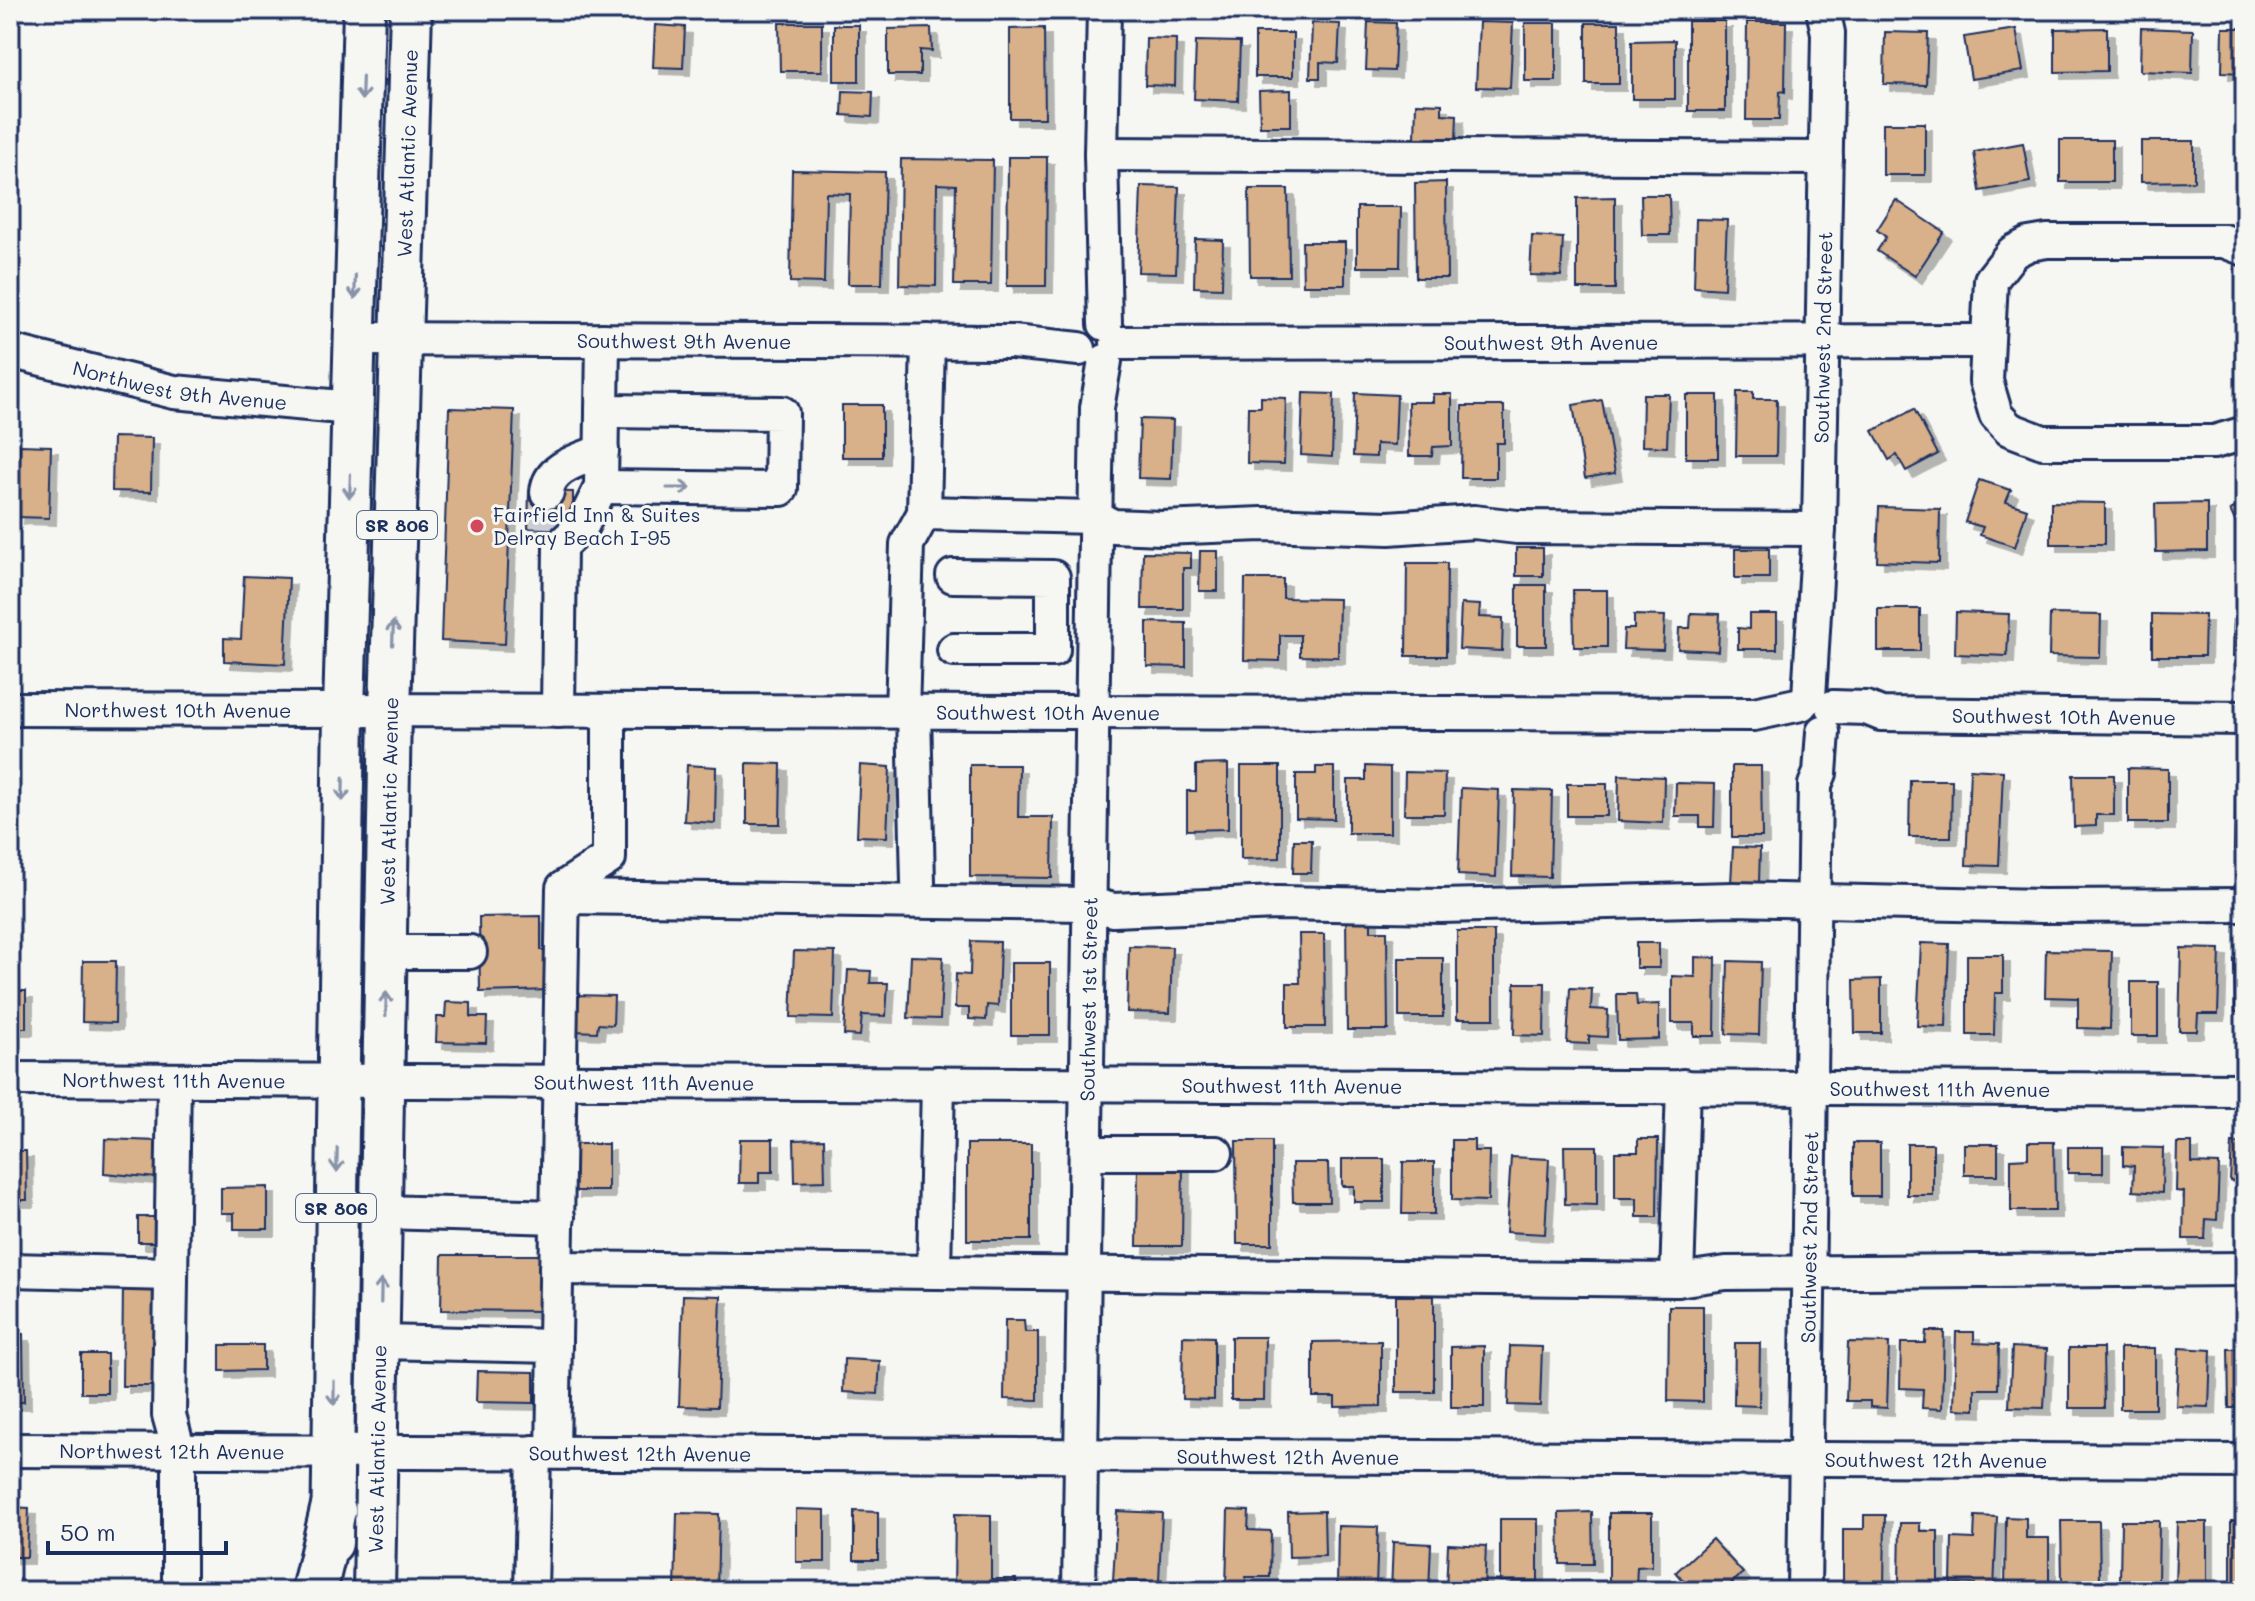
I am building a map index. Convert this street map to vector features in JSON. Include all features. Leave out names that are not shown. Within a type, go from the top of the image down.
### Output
[{"type":"highway","points":[[314,1591],[333,1510]]},
{"type":"main road","name":"SR 806","points":[[331,1591],[344,711],[364,10]]},
{"type":"main road","name":"West Atlantic Avenue","points":[[374,1591],[390,711],[411,10]]},
{"type":"street","name":"Southwest 1st Street","points":[[1079,1591],[1097,408],[1090,281],[1105,244],[1101,154],[1104,10]]},
{"type":"street","name":"Southwest 2nd Street","points":[[1804,1591],[1815,785],[1820,773],[1816,714],[1823,664],[1814,642],[1829,18]]},
{"type":"street","points":[[1101,154],[1826,158]]},
{"type":"street","points":[[2245,249],[2224,241],[2029,244],[2013,252],[1991,280],[1987,341],[1989,399],[2003,422],[2025,438],[2043,442],[2214,442],[2245,433]]},
{"type":"street","name":"Southwest 9th Avenue","points":[[354,339],[1987,341]]},
{"type":"street","points":[[558,711],[553,537],[582,526],[601,487],[603,340]]},
{"type":"street","points":[[918,883],[908,712],[907,544],[924,513],[928,341]]},
{"type":"street","name":"Northwest 9th Avenue","points":[[10,351],[174,392],[352,408]]},
{"type":"street","points":[[601,487],[781,489],[782,474],[782,413],[602,411]]},
{"type":"street","points":[[547,492],[548,481],[557,471],[602,451]]},
{"type":"street","points":[[924,513],[1095,517],[1113,526],[1162,528],[1262,524],[1389,528],[1474,522],[1517,527],[1819,529]]},
{"type":"street","points":[[953,576],[1053,577],[1053,650],[954,650]]},
{"type":"street","points":[[1053,612],[1095,612]]},
{"type":"street","name":"Northwest 10th Avenue","points":[[10,709],[344,711]]},
{"type":"street","name":"Southwest 10th Avenue","points":[[344,711],[1881,714],[2245,718]]},
{"type":"street","points":[[531,1591],[555,1346],[563,888],[609,858],[609,711]]},
{"type":"street","points":[[563,897],[1090,904],[1113,910],[1277,903],[1425,906],[1652,899],[2245,905]]},
{"type":"street","points":[[387,952],[470,952]]},
{"type":"street","name":"Northwest 11th Avenue","points":[[10,1079],[338,1082]]},
{"type":"street","points":[[174,1080],[169,1415],[179,1451],[179,1591]]},
{"type":"street","name":"Southwest 11th Avenue","points":[[338,1082],[2245,1090]]},
{"type":"street","points":[[934,1270],[938,1083]]},
{"type":"street","points":[[1677,1280],[1683,1086]]},
{"type":"street","points":[[1086,1153],[1216,1153]]},
{"type":"street","points":[[382,1212],[558,1217]]},
{"type":"street","points":[[556,1268],[1085,1271],[1677,1280],[1726,1273],[1809,1275],[2245,1269]]},
{"type":"street","points":[[10,1270],[171,1274]]},
{"type":"street","points":[[380,1342],[555,1346]]},
{"type":"street","name":"Northwest 12th Avenue","points":[[10,1450],[333,1453]]},
{"type":"street","name":"Southwest 12th Avenue","points":[[333,1453],[2245,1461]]},
{"type":"building","points":[[1688,21],[1725,21],[1725,111],[1688,111]]},
{"type":"building","points":[[1368,22],[1396,23],[1394,71],[1366,70]]},
{"type":"building","points":[[1479,22],[1513,23],[1510,88],[1476,87]]},
{"type":"building","points":[[1747,22],[1786,22],[1785,92],[1780,91],[1779,120],[1746,120]]},
{"type":"building","points":[[779,23],[822,23],[822,71],[780,71]]},
{"type":"building","points":[[1312,23],[1340,24],[1338,63],[1320,62],[1320,78],[1310,78]]},
{"type":"building","points":[[1525,23],[1556,23],[1556,81],[1525,81]]},
{"type":"building","points":[[1586,23],[1619,23],[1619,84],[1586,84]]},
{"type":"building","points":[[655,25],[685,27],[683,68],[653,67]]},
{"type":"building","points":[[834,25],[859,25],[859,81],[834,81]]},
{"type":"building","points":[[931,28],[932,51],[920,50],[920,75],[888,75],[888,29]]},
{"type":"building","points":[[1044,28],[1045,118],[1010,118],[1010,29]]},
{"type":"building","points":[[2107,28],[2107,71],[2055,72],[2055,29]]},
{"type":"building","points":[[2141,28],[2193,30],[2192,73],[2140,71]]},
{"type":"building","points":[[2223,28],[2245,28],[2245,73],[2222,72]]},
{"type":"building","points":[[2016,29],[2023,71],[1971,79],[1964,37]]},
{"type":"building","points":[[1885,32],[1928,33],[1926,85],[1884,84]]},
{"type":"building","points":[[1255,33],[1293,33],[1293,77],[1255,77]]},
{"type":"building","points":[[1146,38],[1176,39],[1175,86],[1145,85]]},
{"type":"building","points":[[1675,40],[1675,99],[1632,99],[1632,41]]},
{"type":"building","points":[[1196,41],[1240,42],[1238,101],[1194,99]]},
{"type":"building","points":[[1291,90],[1291,126],[1260,126],[1259,91]]},
{"type":"building","points":[[843,91],[873,92],[872,117],[842,115]]},
{"type":"building","points":[[1416,103],[1442,104],[1442,114],[1457,115],[1456,140],[1415,138]]},
{"type":"building","points":[[1883,123],[1925,123],[1925,175],[1883,175]]},
{"type":"building","points":[[2060,140],[2112,140],[2112,182],[2060,182]]},
{"type":"building","points":[[2141,141],[2194,141],[2194,181],[2141,182]]},
{"type":"building","points":[[2023,143],[2030,182],[1980,191],[1974,152]]},
{"type":"building","points":[[1008,157],[1047,157],[1046,286],[1007,286]]},
{"type":"building","points":[[901,159],[993,160],[991,285],[954,285],[956,185],[937,184],[936,286],[899,285]]},
{"type":"building","points":[[792,170],[885,172],[882,284],[848,284],[850,194],[826,193],[824,283],[790,282]]},
{"type":"building","points":[[1446,182],[1447,278],[1416,278],[1415,183]]},
{"type":"building","points":[[1141,186],[1179,187],[1176,273],[1138,272]]},
{"type":"building","points":[[1249,189],[1288,189],[1289,276],[1250,276]]},
{"type":"building","points":[[1641,195],[1669,195],[1670,235],[1642,235]]},
{"type":"building","points":[[1615,197],[1615,289],[1577,289],[1577,198]]},
{"type":"building","points":[[1896,200],[1944,232],[1915,276],[1877,251],[1886,237],[1877,230]]},
{"type":"building","points":[[1357,207],[1401,207],[1400,267],[1357,267]]},
{"type":"building","points":[[1696,219],[1727,220],[1724,289],[1694,287]]},
{"type":"building","points":[[1532,236],[1563,238],[1561,276],[1530,275]]},
{"type":"building","points":[[1195,239],[1223,240],[1222,288],[1194,287]]},
{"type":"building","points":[[1302,242],[1345,242],[1345,285],[1303,285]]},
{"type":"building","points":[[1737,392],[1753,392],[1753,399],[1777,399],[1776,456],[1736,456]]},
{"type":"building","points":[[1303,393],[1334,394],[1332,457],[1301,455]]},
{"type":"building","points":[[1355,393],[1397,395],[1395,445],[1376,444],[1376,457],[1353,456]]},
{"type":"building","points":[[1433,394],[1452,394],[1452,446],[1433,447],[1432,456],[1409,456],[1408,402],[1433,402]]},
{"type":"building","points":[[1643,394],[1669,394],[1667,447],[1642,446]]},
{"type":"building","points":[[1686,395],[1718,395],[1718,458],[1686,458]]},
{"type":"building","points":[[1261,397],[1286,398],[1284,464],[1247,463],[1248,407],[1261,407]]},
{"type":"building","points":[[1602,400],[1615,473],[1585,478],[1573,405]]},
{"type":"building","points":[[842,405],[882,405],[882,457],[842,457]]},
{"type":"building","points":[[1462,406],[1504,406],[1504,443],[1496,443],[1496,478],[1461,478]]},
{"type":"building","name":"Fairfield Inn & Suites Delray Beach I-95","points":[[449,408],[514,410],[505,644],[441,641]]},
{"type":"building","points":[[1914,409],[1938,454],[1906,471],[1897,455],[1889,460],[1873,431]]},
{"type":"building","points":[[1140,419],[1173,420],[1171,479],[1138,478]]},
{"type":"building","points":[[113,437],[152,438],[151,492],[112,491]]},
{"type":"building","points":[[20,445],[51,446],[49,518],[17,517]]},
{"type":"building","points":[[1979,480],[2011,490],[2006,502],[2027,509],[2015,547],[1980,535],[1983,527],[1965,522]]},
{"type":"building","points":[[529,491],[573,492],[573,528],[528,528]]},
{"type":"building","points":[[2051,502],[2105,503],[2105,544],[2051,544]]},
{"type":"building","points":[[2207,503],[2207,551],[2156,552],[2155,504]]},
{"type":"building","points":[[2245,503],[2245,543],[2230,510]]},
{"type":"building","points":[[1879,507],[1940,509],[1939,563],[1877,561]]},
{"type":"building","points":[[1516,548],[1543,548],[1543,576],[1516,576]]},
{"type":"building","points":[[1735,549],[1769,549],[1769,578],[1735,578]]},
{"type":"building","points":[[1200,551],[1218,551],[1218,591],[1199,591]]},
{"type":"building","points":[[1143,552],[1191,553],[1191,568],[1183,568],[1183,609],[1142,609]]},
{"type":"building","points":[[1407,563],[1447,563],[1446,656],[1406,656]]},
{"type":"building","points":[[244,576],[289,578],[285,664],[224,661],[224,638],[241,639]]},
{"type":"building","points":[[1245,579],[1283,579],[1283,598],[1339,599],[1338,657],[1300,656],[1300,635],[1280,635],[1280,661],[1244,660]]},
{"type":"building","points":[[1517,585],[1546,585],[1546,646],[1517,646]]},
{"type":"building","points":[[1573,590],[1607,590],[1607,647],[1574,647]]},
{"type":"building","points":[[1461,604],[1480,605],[1479,617],[1503,618],[1502,651],[1459,649]]},
{"type":"building","points":[[1878,609],[1920,609],[1920,651],[1878,651]]},
{"type":"building","points":[[1956,612],[2009,614],[2007,656],[1955,654]]},
{"type":"building","points":[[1691,613],[1720,614],[1718,651],[1678,649],[1679,628],[1690,628]]},
{"type":"building","points":[[1749,614],[1777,614],[1777,649],[1738,649],[1738,628],[1749,629]]},
{"type":"building","points":[[2050,614],[2101,615],[2100,657],[2049,656]]},
{"type":"building","points":[[2152,614],[2205,615],[2204,656],[2152,656]]},
{"type":"building","points":[[2234,614],[2245,614],[2245,656],[2233,656]]},
{"type":"building","points":[[1634,615],[1665,616],[1663,650],[1623,649],[1624,629],[1634,629]]},
{"type":"building","points":[[1147,622],[1186,623],[1186,667],[1147,666]]},
{"type":"building","points":[[747,763],[781,764],[780,824],[747,824]]},
{"type":"building","points":[[1228,764],[1228,829],[1187,830],[1187,791],[1196,791],[1196,765]]},
{"type":"building","points":[[687,765],[716,767],[715,823],[684,821]]},
{"type":"building","points":[[860,765],[890,767],[887,837],[857,836]]},
{"type":"building","points":[[970,765],[1019,765],[1018,817],[1053,817],[1052,878],[970,877]]},
{"type":"building","points":[[1241,766],[1280,766],[1280,858],[1241,859]]},
{"type":"building","points":[[1366,766],[1390,767],[1390,833],[1348,833],[1348,780],[1366,780]]},
{"type":"building","points":[[1732,766],[1761,766],[1762,837],[1732,837]]},
{"type":"building","points":[[1316,767],[1334,767],[1334,819],[1296,818],[1296,774],[1316,774]]},
{"type":"building","points":[[2128,768],[2168,769],[2168,823],[2128,823]]},
{"type":"building","points":[[1970,769],[2003,771],[1999,866],[1966,865]]},
{"type":"building","points":[[1405,772],[1445,773],[1444,814],[1404,814]]},
{"type":"building","points":[[1619,775],[1664,777],[1663,823],[1618,821]]},
{"type":"building","points":[[2073,775],[2114,775],[2114,815],[2096,815],[2096,826],[2074,827]]},
{"type":"building","points":[[1910,780],[1952,780],[1951,837],[1909,837]]},
{"type":"building","points":[[1676,783],[1715,784],[1714,827],[1700,827],[1700,816],[1675,816]]},
{"type":"building","points":[[1567,784],[1607,784],[1607,816],[1567,816]]},
{"type":"building","points":[[2236,786],[2245,786],[2245,850],[2234,850]]},
{"type":"building","points":[[1461,788],[1499,790],[1496,877],[1458,875]]},
{"type":"building","points":[[1514,790],[1552,791],[1550,877],[1512,876]]},
{"type":"building","points":[[1294,840],[1312,840],[1311,873],[1293,873]]},
{"type":"building","points":[[1733,847],[1760,848],[1759,884],[1731,883]]},
{"type":"building","points":[[1346,912],[1371,912],[1371,931],[1387,931],[1388,1030],[1347,1030]]},
{"type":"building","points":[[541,916],[541,950],[550,950],[551,990],[480,992],[479,917]]},
{"type":"building","points":[[1457,931],[1494,931],[1494,1019],[1457,1019]]},
{"type":"building","points":[[1299,934],[1324,934],[1325,1027],[1287,1027],[1287,983],[1300,983]]},
{"type":"building","points":[[971,941],[1000,942],[998,1006],[987,1005],[986,1020],[969,1019],[969,1008],[955,1008],[956,974],[970,975]]},
{"type":"building","points":[[1636,943],[1659,943],[1659,968],[1636,968]]},
{"type":"building","points":[[1921,943],[1949,944],[1946,1027],[1917,1026]]},
{"type":"building","points":[[1129,946],[1172,947],[1170,1013],[1127,1012]]},
{"type":"building","points":[[2181,948],[2220,949],[2218,1014],[2198,1014],[2197,1031],[2179,1031]]},
{"type":"building","points":[[2046,950],[2112,951],[2110,1029],[2078,1028],[2078,998],[2045,997]]},
{"type":"building","points":[[794,951],[835,952],[833,1018],[791,1017]]},
{"type":"building","points":[[1967,955],[2003,955],[2003,993],[1995,993],[1994,1035],[1967,1035]]},
{"type":"building","points":[[911,956],[943,957],[940,1019],[908,1018]]},
{"type":"building","points":[[1695,957],[1716,958],[1715,1036],[1694,1036],[1694,1023],[1672,1023],[1672,976],[1695,977]]},
{"type":"building","points":[[1399,958],[1443,958],[1443,1017],[1399,1017]]},
{"type":"building","points":[[2234,959],[2245,959],[2245,1012],[2235,1012]]},
{"type":"building","points":[[83,961],[116,961],[115,1023],[82,1022]]},
{"type":"building","points":[[1728,961],[1761,962],[1759,1035],[1726,1034]]},
{"type":"building","points":[[1011,963],[1050,963],[1050,1035],[1011,1035]]},
{"type":"building","points":[[848,970],[871,971],[870,983],[888,983],[886,1016],[862,1015],[860,1036],[844,1035]]},
{"type":"building","points":[[1881,979],[1881,1033],[1855,1033],[1854,980]]},
{"type":"building","points":[[2131,982],[2158,982],[2158,1036],[2131,1036]]},
{"type":"building","points":[[1515,983],[1545,983],[1544,1036],[1514,1035]]},
{"type":"building","points":[[1570,988],[1592,989],[1591,1009],[1608,1010],[1607,1037],[1589,1036],[1589,1044],[1567,1043]]},
{"type":"building","points":[[10,991],[26,991],[26,1028],[10,1028]]},
{"type":"building","points":[[1617,994],[1636,994],[1637,1005],[1659,1004],[1659,1039],[1618,1040]]},
{"type":"building","points":[[575,995],[614,996],[613,1025],[598,1024],[597,1032],[573,1031]]},
{"type":"building","points":[[446,1002],[471,1003],[471,1017],[487,1017],[486,1043],[436,1042],[437,1017],[445,1017]]},
{"type":"building","points":[[105,1139],[158,1141],[157,1178],[104,1173]]},
{"type":"building","points":[[740,1139],[773,1139],[773,1172],[759,1172],[759,1183],[739,1183]]},
{"type":"building","points":[[824,1139],[825,1181],[795,1182],[794,1140]]},
{"type":"building","points":[[1638,1139],[1658,1139],[1657,1217],[1637,1217],[1637,1198],[1615,1198],[1615,1152],[1638,1152]]},
{"type":"building","points":[[1452,1140],[1474,1140],[1474,1151],[1489,1151],[1488,1201],[1452,1200]]},
{"type":"building","points":[[1236,1141],[1272,1141],[1272,1244],[1237,1244]]},
{"type":"building","points":[[2028,1142],[2054,1142],[2055,1211],[2011,1211],[2011,1159],[2028,1158]]},
{"type":"building","points":[[1853,1143],[1880,1143],[1880,1196],[1853,1196]]},
{"type":"building","points":[[2177,1143],[2192,1143],[2192,1163],[2219,1164],[2217,1220],[2206,1219],[2205,1239],[2183,1239],[2184,1192],[2176,1191]]},
{"type":"building","points":[[2232,1143],[2245,1144],[2245,1216],[2238,1215],[2240,1182],[2230,1181]]},
{"type":"building","points":[[573,1144],[608,1144],[608,1191],[573,1191]]},
{"type":"building","points":[[967,1144],[1031,1144],[1031,1240],[967,1240]]},
{"type":"building","points":[[1907,1144],[1933,1144],[1933,1195],[1907,1195]]},
{"type":"building","points":[[1964,1144],[1998,1144],[1998,1175],[1964,1175]]},
{"type":"building","points":[[1564,1146],[1597,1146],[1597,1205],[1565,1204]]},
{"type":"building","points":[[2068,1147],[2103,1147],[2103,1173],[2068,1173]]},
{"type":"building","points":[[2123,1147],[2163,1148],[2162,1193],[2133,1191],[2134,1166],[2123,1165]]},
{"type":"building","points":[[10,1151],[26,1151],[27,1200],[10,1200]]},
{"type":"building","points":[[1511,1157],[1549,1159],[1545,1234],[1506,1232]]},
{"type":"building","points":[[1342,1159],[1384,1159],[1384,1202],[1354,1202],[1354,1186],[1342,1186]]},
{"type":"building","points":[[1138,1162],[1183,1162],[1182,1246],[1137,1246]]},
{"type":"building","points":[[1403,1162],[1434,1162],[1434,1214],[1402,1214]]},
{"type":"building","points":[[1292,1163],[1328,1163],[1329,1202],[1293,1202]]},
{"type":"building","points":[[268,1187],[268,1229],[234,1229],[234,1213],[221,1213],[221,1188]]},
{"type":"building","points":[[138,1217],[157,1217],[158,1242],[138,1242]]},
{"type":"building","points":[[442,1255],[545,1255],[545,1311],[441,1310]]},
{"type":"building","points":[[123,1283],[154,1283],[154,1386],[122,1386]]},
{"type":"building","points":[[683,1295],[721,1296],[717,1407],[679,1406]]},
{"type":"building","points":[[1396,1296],[1434,1296],[1434,1392],[1396,1392]]},
{"type":"building","points":[[1669,1306],[1703,1306],[1703,1402],[1668,1401]]},
{"type":"building","points":[[1005,1320],[1024,1320],[1025,1332],[1038,1332],[1038,1400],[1004,1399]]},
{"type":"building","points":[[1926,1331],[1944,1331],[1942,1409],[1922,1408],[1923,1389],[1900,1388],[1901,1343],[1925,1343]]},
{"type":"building","points":[[1956,1332],[1974,1332],[1974,1343],[1999,1344],[1998,1389],[1975,1389],[1975,1410],[1954,1409]]},
{"type":"building","points":[[10,1334],[23,1334],[24,1402],[10,1402]]},
{"type":"building","points":[[1183,1336],[1214,1337],[1214,1400],[1182,1399]]},
{"type":"building","points":[[1231,1337],[1265,1337],[1264,1400],[1231,1400]]},
{"type":"building","points":[[1381,1341],[1381,1406],[1335,1407],[1335,1397],[1313,1397],[1313,1342]]},
{"type":"building","points":[[1848,1342],[1889,1343],[1887,1408],[1870,1407],[1870,1401],[1846,1401]]},
{"type":"building","points":[[1735,1343],[1760,1343],[1759,1406],[1734,1405]]},
{"type":"building","points":[[220,1345],[263,1345],[263,1370],[220,1371]]},
{"type":"building","points":[[1484,1346],[1484,1407],[1451,1407],[1451,1347]]},
{"type":"building","points":[[1510,1346],[1542,1347],[1540,1406],[1508,1405]]},
{"type":"building","points":[[2012,1347],[2047,1349],[2044,1408],[2009,1407]]},
{"type":"building","points":[[2069,1348],[2103,1348],[2104,1408],[2069,1408]]},
{"type":"building","points":[[2120,1348],[2155,1348],[2155,1409],[2120,1409]]},
{"type":"building","points":[[2179,1348],[2211,1350],[2209,1407],[2176,1406]]},
{"type":"building","points":[[2228,1349],[2245,1349],[2245,1408],[2229,1408]]},
{"type":"building","points":[[81,1354],[107,1354],[107,1393],[81,1393]]},
{"type":"building","points":[[844,1359],[880,1361],[878,1394],[843,1392]]},
{"type":"building","points":[[477,1371],[534,1372],[534,1403],[476,1402]]},
{"type":"building","points":[[10,1507],[29,1508],[27,1557],[10,1557]]},
{"type":"building","points":[[796,1509],[825,1510],[825,1562],[796,1562]]},
{"type":"building","points":[[1228,1510],[1249,1511],[1248,1530],[1271,1531],[1270,1577],[1246,1577],[1245,1588],[1226,1588]]},
{"type":"building","points":[[854,1511],[878,1512],[878,1560],[854,1560]]},
{"type":"building","points":[[1117,1511],[1162,1513],[1159,1582],[1113,1581]]},
{"type":"building","points":[[1324,1511],[1325,1556],[1289,1557],[1288,1512]]},
{"type":"building","points":[[1592,1512],[1593,1564],[1560,1564],[1559,1513]]},
{"type":"building","points":[[677,1513],[719,1514],[717,1591],[675,1591]]},
{"type":"building","points":[[1609,1513],[1652,1513],[1652,1566],[1637,1567],[1636,1588],[1609,1587]]},
{"type":"building","points":[[955,1514],[991,1515],[991,1579],[1016,1579],[1016,1591],[954,1591]]},
{"type":"building","points":[[1864,1515],[1885,1515],[1884,1591],[1843,1591],[1843,1529],[1864,1529]]},
{"type":"building","points":[[1975,1516],[1997,1517],[1994,1591],[1975,1591],[1975,1584],[1951,1583],[1952,1538],[1974,1539]]},
{"type":"building","points":[[2006,1517],[2026,1518],[2026,1538],[2049,1538],[2049,1584],[2024,1584],[2024,1591],[2005,1591]]},
{"type":"building","points":[[1500,1519],[1538,1519],[1538,1581],[1500,1581]]},
{"type":"building","points":[[2061,1521],[2099,1521],[2100,1582],[2062,1583]]},
{"type":"building","points":[[2121,1521],[2159,1521],[2158,1582],[2120,1582]]},
{"type":"building","points":[[2231,1521],[2245,1521],[2245,1583],[2231,1583]]},
{"type":"building","points":[[2177,1522],[2207,1522],[2207,1585],[2175,1585]]},
{"type":"building","points":[[1900,1523],[1920,1523],[1920,1531],[1938,1531],[1938,1583],[1899,1582]]},
{"type":"building","points":[[1338,1526],[1378,1527],[1376,1588],[1337,1587]]},
{"type":"building","points":[[1712,1539],[1743,1573],[1723,1591],[1693,1591],[1676,1572]]},
{"type":"building","points":[[1393,1542],[1431,1544],[1429,1591],[1391,1591]]},
{"type":"building","points":[[1448,1544],[1486,1546],[1484,1591],[1446,1591]]},
{"type":"tunnel","points":[[546,528],[547,492]]},
{"type":"place","name":"Fairfield Inn & Suites Delray Beach I-95","points":[[477,526]]}]
